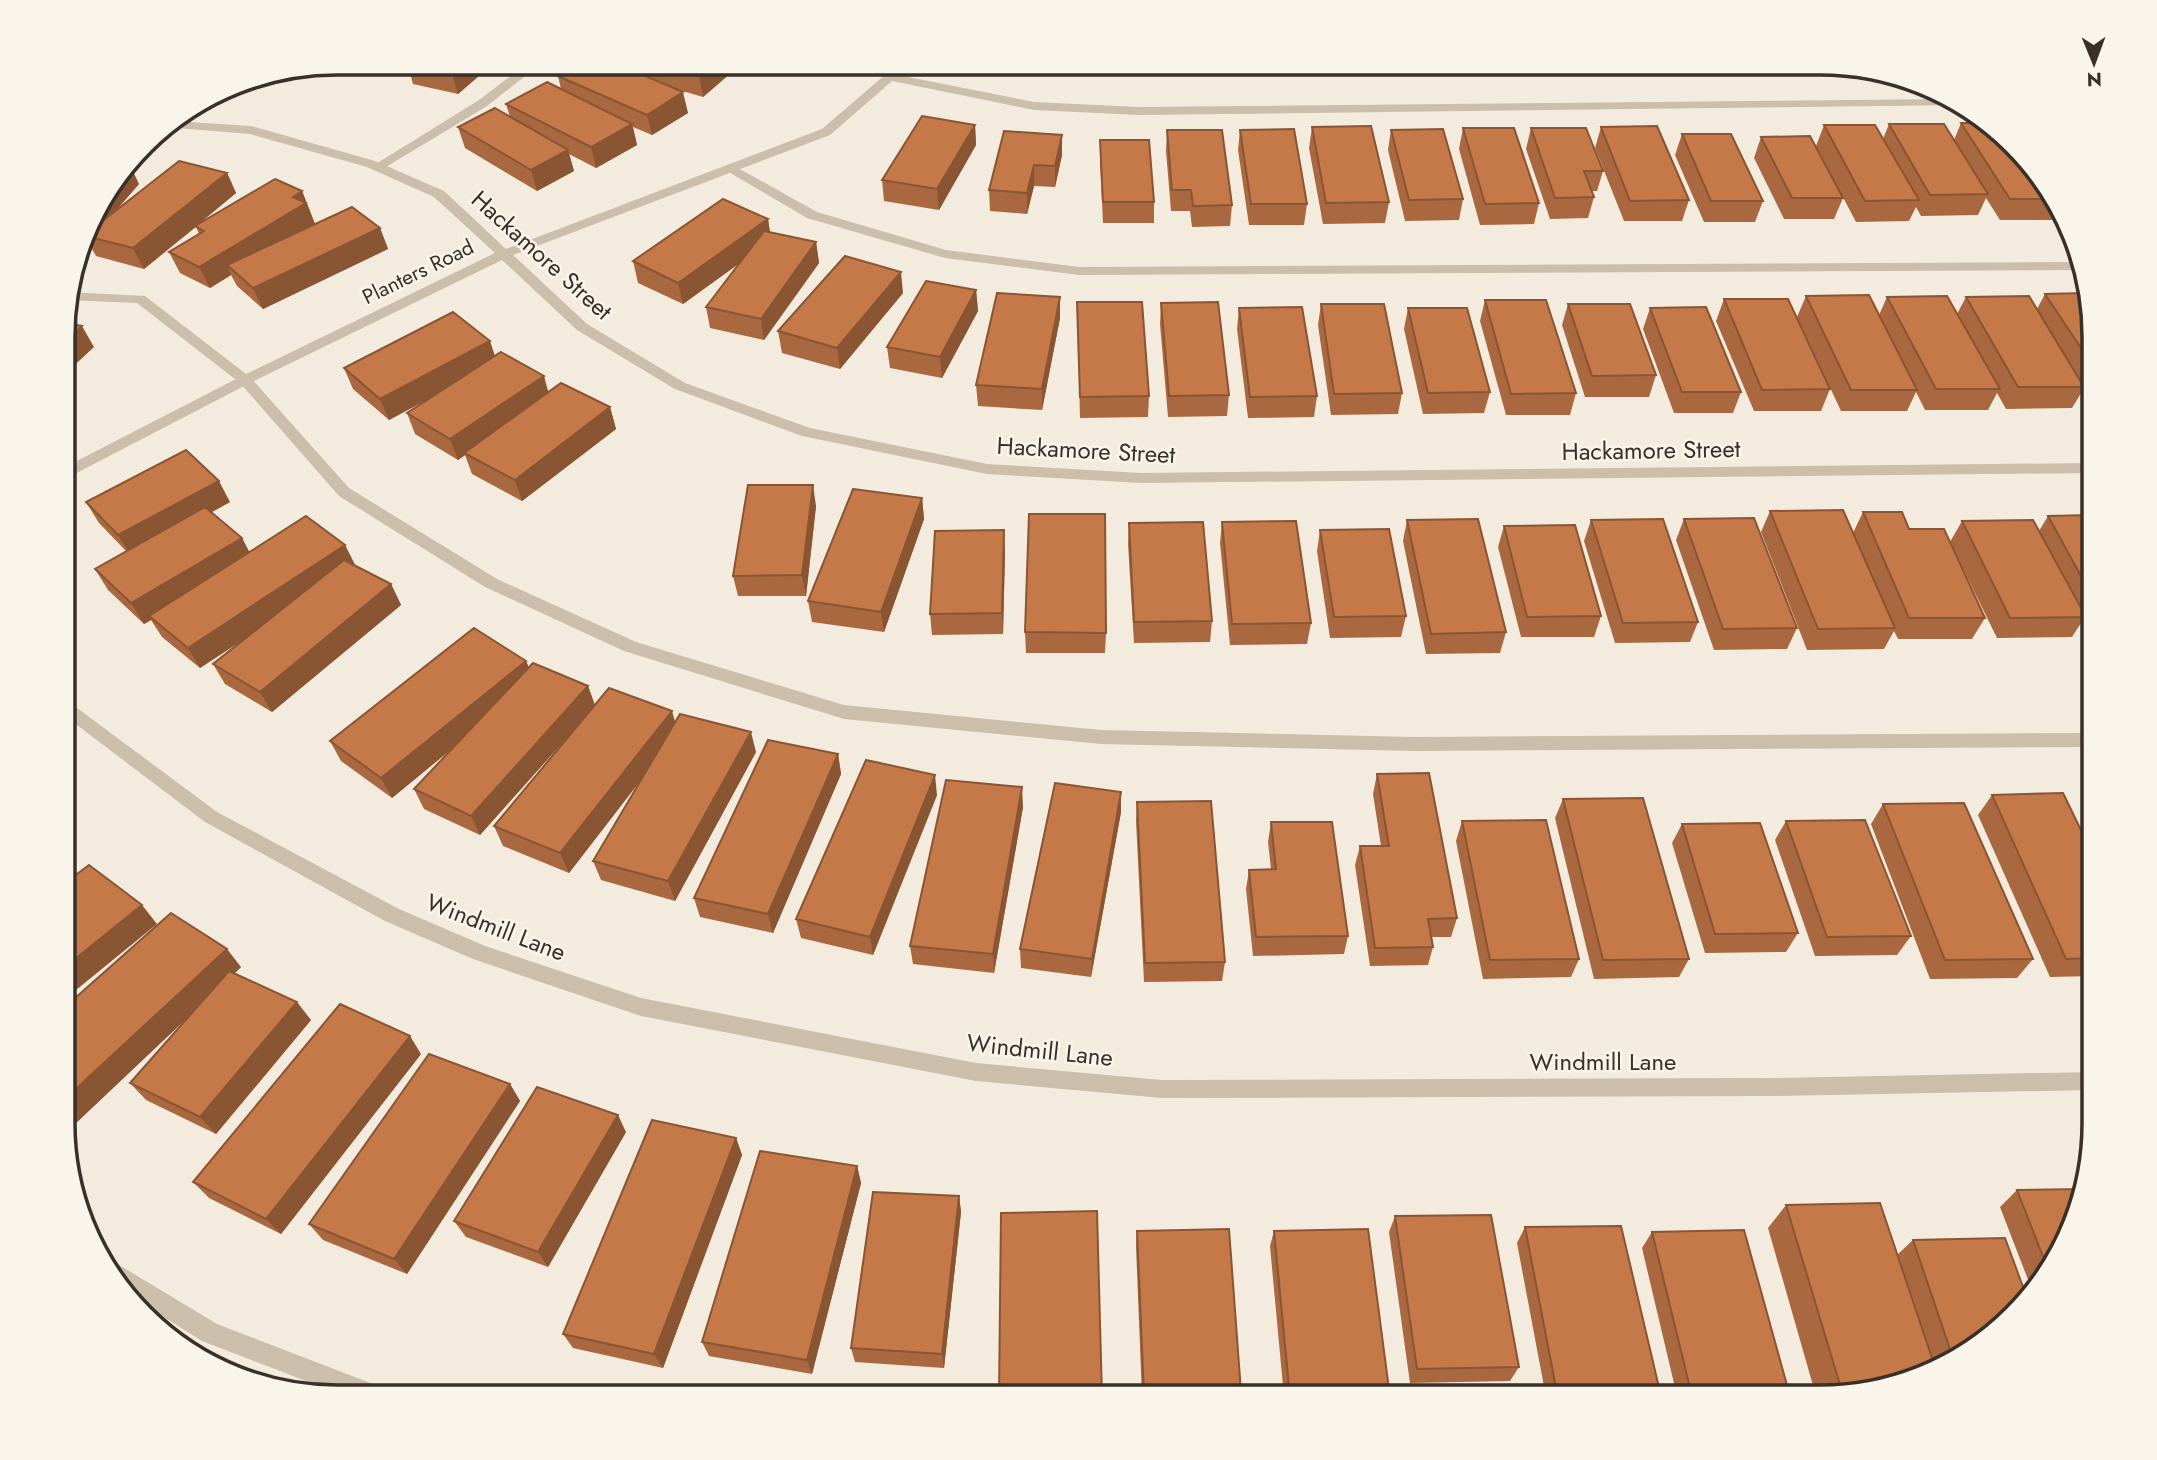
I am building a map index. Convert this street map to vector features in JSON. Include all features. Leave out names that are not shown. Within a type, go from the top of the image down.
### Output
[{"type":"street","points":[[377,167],[483,103],[520,75]]},
{"type":"street","points":[[890,77],[1034,106],[1138,111],[1938,103]]},
{"type":"street","name":"Planters Road","points":[[75,469],[245,380],[506,253],[826,132],[890,77]]},
{"type":"street","name":"Hackamore Street","points":[[183,125],[251,130],[377,167],[439,194],[506,253],[582,327],[680,386],[807,432],[987,469],[1141,478],[2082,467]]},
{"type":"street","points":[[731,168],[812,215],[825,219],[945,254],[1079,271],[2072,266]]},
{"type":"street","points":[[78,296],[140,299],[245,380],[344,492],[491,583],[630,647],[844,712],[1101,737],[1401,744],[2082,740]]},
{"type":"street","name":"Windmill Lane","points":[[75,714],[211,817],[392,915],[480,953],[642,1007],[963,1069],[1162,1089],[1772,1087],[2082,1081]]},
{"type":"street","points":[[130,1283],[210,1333],[346,1385]]},
{"type":"building","points":[[643,75],[683,92],[647,115],[558,76]]},
{"type":"building","points":[[547,82],[632,124],[591,147],[506,104]]},
{"type":"building","points":[[495,108],[568,150],[531,170],[458,127]]},
{"type":"building","points":[[922,116],[975,125],[937,189],[882,180]]},
{"type":"building","points":[[1961,123],[1971,123],[1993,140],[2017,164],[2042,199],[2010,199]]},
{"type":"building","points":[[1889,124],[1944,124],[1988,194],[1930,195]]},
{"type":"building","points":[[1824,125],[1875,125],[1919,200],[1865,201]]},
{"type":"building","points":[[1371,126],[1389,202],[1326,203],[1312,127]]},
{"type":"building","points":[[1657,126],[1689,200],[1630,201],[1601,127]]},
{"type":"building","points":[[1463,128],[1514,128],[1539,203],[1485,204]]},
{"type":"building","points":[[1531,128],[1586,128],[1603,171],[1584,171],[1594,197],[1555,198]]},
{"type":"building","points":[[1294,129],[1307,204],[1251,204],[1240,130]]},
{"type":"building","points":[[1443,129],[1463,199],[1409,200],[1391,130]]},
{"type":"building","points":[[1167,130],[1222,130],[1232,205],[1193,206],[1191,190],[1172,190]]},
{"type":"building","points":[[1004,131],[1062,135],[1055,166],[1034,165],[1027,193],[989,190]]},
{"type":"building","points":[[1682,134],[1731,134],[1763,201],[1711,201]]},
{"type":"building","points":[[1810,136],[1843,198],[1792,198],[1761,137]]},
{"type":"building","points":[[1100,140],[1149,140],[1154,202],[1103,202]]},
{"type":"building","points":[[179,161],[227,173],[133,248],[94,238],[102,222]]},
{"type":"building","points":[[275,179],[302,191],[293,197],[306,203],[199,267],[169,252],[204,231],[195,226]]},
{"type":"building","points":[[723,199],[768,219],[678,283],[633,261]]},
{"type":"building","points":[[352,207],[380,228],[253,288],[227,265]]},
{"type":"building","points":[[764,231],[816,242],[761,319],[706,307]]},
{"type":"building","points":[[845,256],[901,272],[837,348],[778,331]]},
{"type":"building","points":[[926,281],[976,290],[940,357],[887,347]]},
{"type":"building","points":[[997,293],[1060,297],[1042,389],[976,385]]},
{"type":"building","points":[[2078,293],[2082,350],[2045,294]]},
{"type":"building","points":[[1869,295],[1917,390],[1851,390],[1806,296]]},
{"type":"building","points":[[1947,296],[2000,389],[1936,389],[1887,297]]},
{"type":"building","points":[[2029,296],[2082,387],[2018,387],[1966,297]]},
{"type":"building","points":[[1724,299],[1788,299],[1830,389],[1762,390]]},
{"type":"building","points":[[1485,300],[1546,300],[1576,393],[1511,394]]},
{"type":"building","points":[[1077,302],[1142,302],[1149,396],[1080,397]]},
{"type":"building","points":[[1218,302],[1229,395],[1169,396],[1161,303]]},
{"type":"building","points":[[1321,304],[1384,304],[1402,393],[1334,394]]},
{"type":"building","points":[[1568,304],[1630,304],[1656,375],[1592,376]]},
{"type":"building","points":[[1302,307],[1317,396],[1250,397],[1239,308]]},
{"type":"building","points":[[1706,307],[1741,392],[1682,392],[1650,308]]},
{"type":"building","points":[[1408,308],[1467,308],[1490,392],[1428,393]]},
{"type":"building","points":[[453,312],[490,341],[380,399],[344,368]]},
{"type":"building","points":[[501,352],[544,376],[450,439],[407,413]]},
{"type":"building","points":[[561,383],[610,407],[515,480],[464,453]]},
{"type":"building","points":[[186,450],[219,481],[118,535],[86,502]]},
{"type":"building","points":[[748,485],[813,485],[802,575],[733,576]]},
{"type":"building","points":[[853,489],[922,498],[881,612],[808,601]]},
{"type":"building","points":[[205,507],[242,538],[131,603],[95,569]]},
{"type":"building","points":[[1843,510],[1895,628],[1818,629],[1770,511]]},
{"type":"building","points":[[1863,512],[1902,512],[1909,529],[1944,529],[1985,618],[1909,618]]},
{"type":"building","points":[[1029,514],[1105,514],[1106,633],[1025,632]]},
{"type":"building","points":[[2082,515],[2082,578],[2048,516]]},
{"type":"building","points":[[306,516],[345,545],[188,648],[149,616]]},
{"type":"building","points":[[1754,518],[1797,628],[1723,629],[1684,519]]},
{"type":"building","points":[[1478,519],[1506,632],[1431,634],[1407,520]]},
{"type":"building","points":[[1663,519],[1698,622],[1623,623],[1591,520]]},
{"type":"building","points":[[2033,520],[2082,610],[2082,617],[2010,618],[1962,521]]},
{"type":"building","points":[[1296,521],[1311,623],[1232,624],[1222,522]]},
{"type":"building","points":[[1203,522],[1212,621],[1134,622],[1129,523]]},
{"type":"building","points":[[1575,525],[1601,616],[1527,617],[1504,526]]},
{"type":"building","points":[[1389,529],[1406,616],[1334,617],[1320,530]]},
{"type":"building","points":[[1004,530],[1002,613],[930,614],[935,531]]},
{"type":"building","points":[[344,560],[391,584],[260,692],[213,664]]},
{"type":"building","points":[[474,628],[526,661],[381,778],[330,741]]},
{"type":"building","points":[[533,663],[588,686],[471,816],[414,789]]},
{"type":"building","points":[[609,688],[672,711],[560,853],[494,826]]},
{"type":"building","points":[[680,714],[751,732],[668,881],[593,861]]},
{"type":"building","points":[[768,740],[838,754],[768,914],[694,898]]},
{"type":"building","points":[[866,760],[935,775],[870,937],[796,919]]},
{"type":"building","points":[[1429,773],[1457,918],[1428,919],[1433,947],[1375,948],[1360,846],[1389,846],[1377,774]]},
{"type":"building","points":[[946,780],[1022,787],[993,954],[910,946]]},
{"type":"building","points":[[1055,783],[1121,792],[1092,959],[1020,949]]},
{"type":"building","points":[[2063,793],[2082,832],[2082,958],[2066,959],[1992,795]]},
{"type":"building","points":[[1643,798],[1689,959],[1603,960],[1563,799]]},
{"type":"building","points":[[1211,801],[1225,962],[1145,963],[1137,802]]},
{"type":"building","points":[[1964,803],[2033,959],[1945,960],[1883,804]]},
{"type":"building","points":[[1546,820],[1579,959],[1490,960],[1462,821]]},
{"type":"building","points":[[1865,820],[1911,936],[1827,937],[1786,821]]},
{"type":"building","points":[[1271,822],[1332,822],[1348,936],[1256,937],[1249,870],[1276,869]]},
{"type":"building","points":[[1760,823],[1798,933],[1715,934],[1682,824]]},
{"type":"building","points":[[89,865],[142,905],[75,959],[75,876]]},
{"type":"building","points":[[171,913],[227,949],[75,1090],[75,998]]},
{"type":"building","points":[[229,971],[297,1002],[200,1117],[130,1083]]},
{"type":"building","points":[[340,1004],[410,1036],[266,1219],[193,1182]]},
{"type":"building","points":[[429,1054],[510,1084],[394,1259],[309,1224]]},
{"type":"building","points":[[537,1087],[618,1115],[538,1252],[454,1221]]},
{"type":"building","points":[[652,1120],[736,1138],[654,1354],[563,1334]]},
{"type":"building","points":[[760,1151],[857,1166],[807,1360],[702,1342]]},
{"type":"building","points":[[2073,1189],[2062,1223],[2044,1259],[2017,1190]]},
{"type":"building","points":[[873,1192],[959,1196],[942,1354],[851,1348]]},
{"type":"building","points":[[1880,1203],[1932,1360],[1888,1376],[1840,1384],[1786,1205]]},
{"type":"building","points":[[1097,1211],[1102,1385],[999,1385],[1001,1213]]},
{"type":"building","points":[[1491,1215],[1519,1367],[1417,1369],[1395,1216]]},
{"type":"building","points":[[1621,1226],[1658,1385],[1555,1385],[1525,1227]]},
{"type":"building","points":[[1229,1229],[1240,1385],[1144,1385],[1137,1231]]},
{"type":"building","points":[[1368,1229],[1388,1385],[1289,1385],[1274,1231]]},
{"type":"building","points":[[1744,1230],[1787,1385],[1689,1385],[1652,1232]]},
{"type":"building","points":[[2005,1238],[2023,1288],[1993,1320],[1950,1350],[1913,1240]]}]
